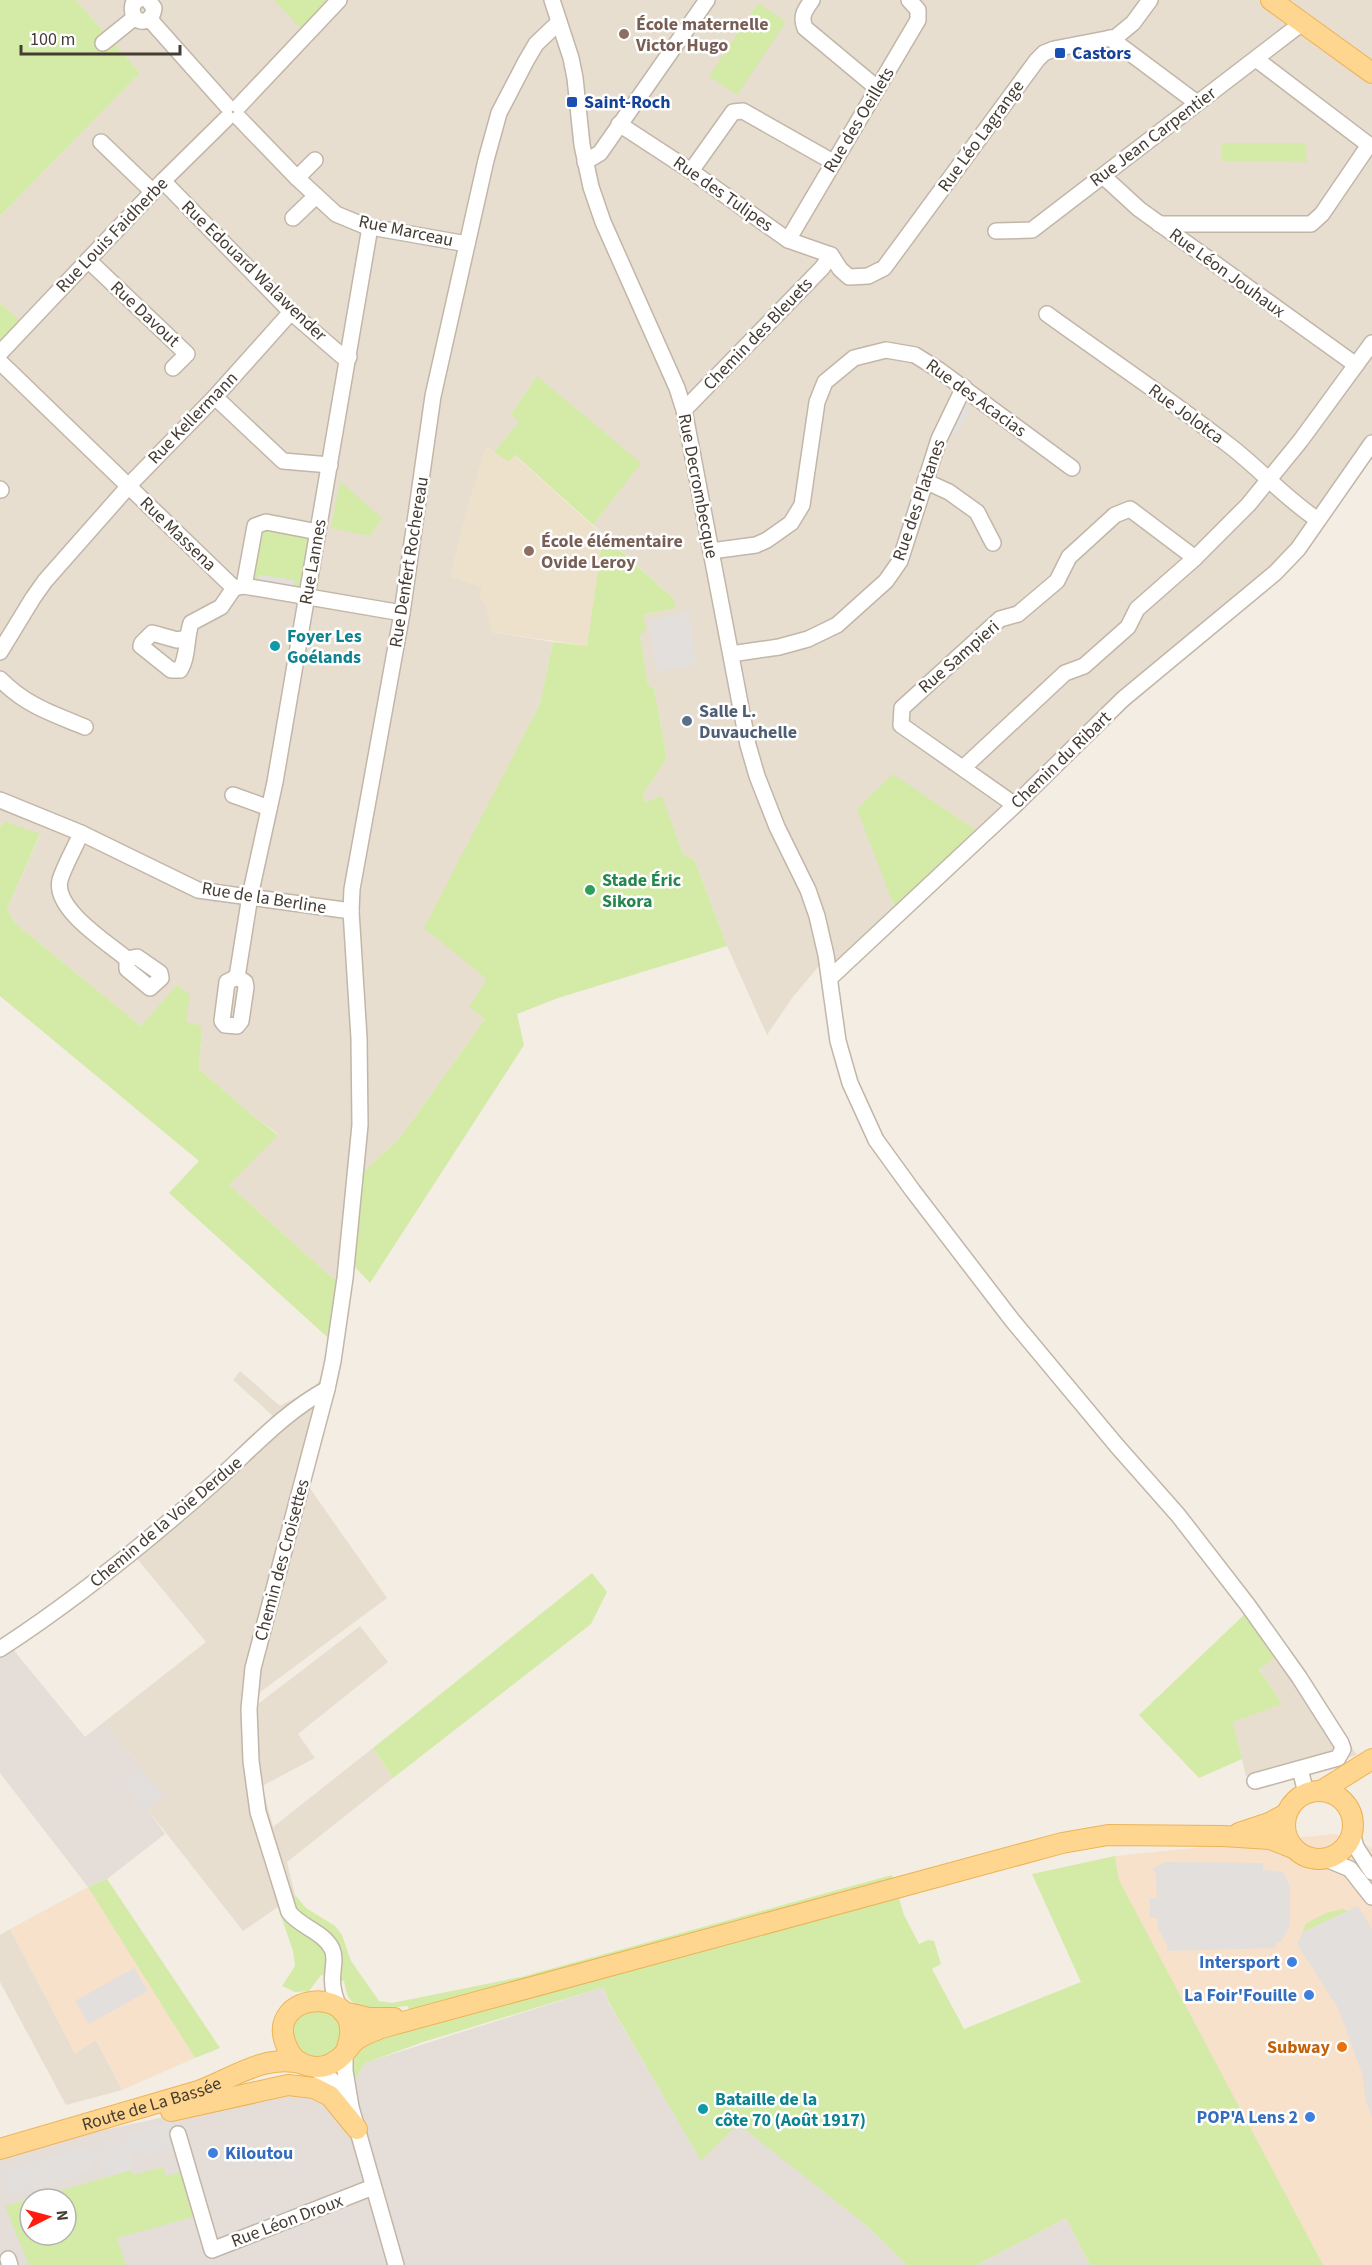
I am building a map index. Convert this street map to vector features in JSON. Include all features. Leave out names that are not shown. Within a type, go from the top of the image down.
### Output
[{"type":"main road","points":[[1271,0],[1372,73]]},
{"type":"main road","points":[[1223,1836],[1261,1826],[1286,1814],[1297,1798],[1314,1792],[1372,1759]]},
{"type":"main road","points":[[1348,1807],[1357,1780],[1372,1766]]},
{"type":"main road","points":[[418,2018],[369,2018],[342,2011],[324,2000],[304,2002],[291,2013],[284,2030],[287,2049],[307,2065],[331,2064],[365,2034],[1062,1843],[1108,1835],[1223,1836],[1270,1839],[1308,1857],[1326,1859],[1344,1848],[1352,1833],[1352,1815],[1341,1799],[1332,1793],[1314,1792]]},
{"type":"main road","points":[[1286,1814],[1285,1832],[1293,1848]]},
{"type":"main road","points":[[342,2011],[351,2033],[346,2050]]},
{"type":"main road","name":"Route de La Bassée","points":[[0,2136],[195,2081],[262,2051],[270,2046],[284,2030]]},
{"type":"main road","name":"Route de La Bassée","points":[[0,2149],[198,2091],[217,2084],[239,2071],[270,2062],[287,2060],[307,2065]]},
{"type":"main road","points":[[121,2114],[148,2116],[288,2085],[314,2088],[330,2097],[357,2129]]},
{"type":"street","points":[[143,0],[154,8],[151,18],[141,21],[134,18],[131,9],[143,0]]},
{"type":"street","name":"Rue Louis Faidherbe","points":[[0,353],[339,0]]},
{"type":"street","name":"Rue Decrombecque","points":[[552,0],[571,58],[585,162],[603,222],[684,410],[748,745],[757,776],[777,827],[808,890],[817,916],[830,978],[838,1041],[850,1083],[876,1140],[913,1191],[1012,1320],[1178,1515],[1284,1656],[1343,1749],[1338,1758],[1300,1769]]},
{"type":"street","points":[[585,162],[600,153],[707,0]]},
{"type":"street","points":[[813,0],[803,13],[802,20],[805,28],[877,88]]},
{"type":"street","name":"Rue des Oeillets","points":[[788,240],[918,20],[918,10],[909,0]]},
{"type":"street","name":"Rue Léo Lagrange","points":[[831,255],[840,269],[849,277],[868,276],[884,268],[1037,60],[1044,53],[1054,49],[1116,37],[1133,22],[1150,0]]},
{"type":"street","points":[[103,43],[134,18]]},
{"type":"street","name":"Rue Marceau","points":[[151,18],[233,112],[297,178],[336,214],[370,227],[467,244]]},
{"type":"street","name":"Rue Denfert Rochereau","points":[[360,1125],[359,1038],[351,911],[356,860],[402,613],[433,396],[486,160],[499,114],[536,44],[559,22]]},
{"type":"street","name":"Rue Jean Carpentier","points":[[996,231],[1032,230],[1302,23]]},
{"type":"street","points":[[1110,38],[1197,103]]},
{"type":"street","points":[[1159,224],[1311,224],[1322,214],[1371,147],[1256,58]]},
{"type":"street","points":[[691,171],[733,112],[743,111],[834,162]]},
{"type":"street","name":"Rue des Tulipes","points":[[619,124],[691,171],[788,240],[831,255]]},
{"type":"street","name":"Rue Edouard Walawender","points":[[101,142],[158,186],[291,312],[342,356],[348,357]]},
{"type":"street","points":[[297,178],[315,160]]},
{"type":"street","name":"Rue Léon Jouhaux","points":[[1103,176],[1138,209],[1356,365]]},
{"type":"street","points":[[293,218],[316,196]]},
{"type":"street","name":"Rue Lannes","points":[[237,977],[330,465],[370,227]]},
{"type":"street","name":"Chemin des Bleuets","points":[[684,410],[822,268],[831,255]]},
{"type":"street","name":"Rue Davout","points":[[88,260],[187,354],[173,368]]},
{"type":"street","name":"Rue Kellermann","points":[[0,652],[33,598],[96,524],[291,312]]},
{"type":"street","name":"Rue Jolotca","points":[[1047,314],[1232,447],[1268,481],[1318,520]]},
{"type":"street","points":[[963,768],[1065,673],[1084,666],[1128,627],[1137,609],[1195,558],[1248,505],[1301,440],[1372,343]]},
{"type":"street","name":"Rue des Acacias","points":[[711,551],[756,545],[791,523],[802,505],[817,402],[825,381],[854,358],[886,350],[915,355],[964,387],[1072,468]]},
{"type":"street","name":"Rue Massena","points":[[0,362],[129,486],[239,587]]},
{"type":"street","name":"Rue des Platanes","points":[[731,654],[808,639],[837,625],[886,581],[900,561],[939,438],[964,387]]},
{"type":"street","points":[[214,398],[284,461],[330,465]]},
{"type":"street","name":"Chemin du Ribart","points":[[830,978],[1015,805],[1123,699],[1275,573],[1298,549],[1372,444]]},
{"type":"street","points":[[925,481],[949,492],[977,512],[993,543]]},
{"type":"street","name":"Rue Sampieri","points":[[1015,805],[901,725],[902,708],[1000,619],[1018,614],[1057,581],[1069,557],[1114,515],[1130,509],[1195,558]]},
{"type":"street","points":[[186,638],[192,623],[221,606],[239,587],[255,526],[266,522],[318,532]]},
{"type":"street","points":[[239,587],[402,613]]},
{"type":"street","points":[[0,679],[15,694],[32,705],[85,727]]},
{"type":"street","points":[[233,795],[269,808]]},
{"type":"street","name":"Rue de la Berline","points":[[0,800],[81,833],[198,890],[351,911]]},
{"type":"street","points":[[81,833],[60,882],[60,897],[70,911],[128,959]]},
{"type":"street","name":"Chemin des Croisettes","points":[[342,2011],[332,1989],[335,1959],[328,1944],[323,1938],[293,1918],[283,1898],[258,1812],[251,1761],[249,1708],[256,1657],[333,1361],[345,1278],[360,1125]]},
{"type":"street","name":"Chemin de la Voie Derdue","points":[[0,1649],[112,1570],[223,1475],[282,1418],[308,1399],[327,1389]]},
{"type":"street","points":[[1255,1782],[1300,1769],[1314,1792]]},
{"type":"street","points":[[1352,1833],[1356,1847],[1372,1872]]},
{"type":"street","points":[[1326,1859],[1338,1862],[1350,1869],[1372,1897]]},
{"type":"street","points":[[304,2002],[315,1995],[332,1973]]},
{"type":"street","points":[[346,2050],[345,2071],[349,2097],[396,2265]]},
{"type":"street","points":[[307,2065],[332,2080],[349,2097]]},
{"type":"street","name":"Rue Léon Droux","points":[[177,2134],[212,2250],[373,2187]]},
{"type":"shaded area","points":[[76,0],[1372,0],[1372,457],[1305,554],[1015,805],[891,900],[897,914],[827,985],[823,961],[792,998],[767,1035],[727,946],[694,859],[683,854],[662,797],[645,802],[643,794],[667,758],[654,688],[648,685],[640,635],[643,615],[675,608],[674,599],[593,525],[640,463],[520,422],[494,452],[486,447],[451,576],[483,588],[492,632],[553,642],[540,704],[500,784],[485,1019],[399,1139],[363,1172],[352,1280],[344,1283],[330,1276],[229,1185],[278,1134],[199,1069],[202,1026],[186,1023],[177,986],[141,1026],[16,924],[7,909],[40,835],[5,821],[0,827],[0,353],[25,326],[0,303],[0,216],[140,73]]},
{"type":"shaded area","points":[[961,402],[970,410],[955,436],[947,431]]},
{"type":"shaded area","name":"École élémentaire Ovide Leroy","points":[[486,446],[509,462],[514,455],[603,535],[587,646],[492,632],[486,606],[479,598],[482,588],[451,576]]},
{"type":"shaded area","points":[[258,575],[295,580],[292,595],[257,584]]},
{"type":"shaded area","points":[[689,612],[696,665],[656,672],[648,621]]},
{"type":"shaded area","points":[[240,1371],[280,1406],[313,1388],[319,1381],[334,1393],[309,1487],[387,1598],[259,1693],[258,1704],[360,1626],[388,1662],[298,1734],[315,1758],[262,1786],[273,1827],[373,1748],[393,1778],[287,1862],[295,1895],[243,1931],[148,1810],[165,1797],[104,1722],[206,1642],[129,1549],[268,1425],[272,1415],[233,1380]]},
{"type":"shaded area","points":[[0,1643],[11,1647],[85,1737],[104,1722],[165,1797],[148,1810],[165,1834],[107,1879],[88,1887],[0,1773]]},
{"type":"shaded area","points":[[1285,1650],[1357,1755],[1267,1778],[1246,1776],[1233,1722],[1281,1704],[1259,1668]]},
{"type":"shaded area","points":[[141,1769],[162,1796],[145,1809],[124,1782]]},
{"type":"shaded area","points":[[1335,1834],[1372,1848],[1372,2265],[1322,2265],[1119,1880],[1115,1856]]},
{"type":"shaded area","points":[[1165,1862],[1263,1863],[1263,1870],[1284,1873],[1290,1886],[1290,1926],[1281,1942],[1276,1943],[1276,1948],[1167,1951],[1167,1944],[1159,1931],[1157,1918],[1150,1918],[1150,1898],[1157,1898],[1156,1874],[1153,1869]]},
{"type":"shaded area","points":[[88,1887],[195,2058],[122,2090],[96,2040],[75,2053],[10,1929]]},
{"type":"shaded area","points":[[1358,1906],[1372,1929],[1372,2118],[1366,2102],[1362,2073],[1338,2008],[1297,1944],[1303,1932]]},
{"type":"shaded area","points":[[10,1929],[75,2053],[96,2040],[122,2090],[66,2105],[0,1982],[0,1935]]},
{"type":"shaded area","points":[[134,1968],[148,1991],[89,2024],[75,2001]]},
{"type":"shaded area","points":[[604,1987],[608,2002],[701,2160],[738,2123],[867,2226],[907,2265],[0,2265],[0,2158],[100,2131],[277,2092],[324,2098],[355,2080],[364,2063]]},
{"type":"shaded area","points":[[178,2119],[180,2127],[170,2141],[172,2148],[140,2157],[138,2150],[132,2151],[132,2170],[108,2176],[98,2161],[91,2163],[93,2171],[40,2187],[18,2187],[18,2194],[13,2195],[10,2188],[4,2189],[1,2181],[7,2178],[5,2171],[86,2147],[89,2154],[99,2151],[107,2140],[119,2140],[126,2143],[129,2142],[127,2134]]},
{"type":"shaded area","points":[[1066,2218],[1090,2265],[977,2265]]},
{"type":"green space","points":[[0,0],[76,0],[140,73],[0,216]]},
{"type":"green space","points":[[274,0],[328,0],[302,30]]},
{"type":"green space","points":[[758,3],[786,22],[737,95],[709,76]]},
{"type":"green space","points":[[1222,143],[1305,143],[1307,162],[1222,161]]},
{"type":"green space","points":[[0,303],[26,326],[0,353]]},
{"type":"green space","points":[[537,376],[641,463],[593,525],[515,455],[509,462],[494,452],[519,422],[511,414]]},
{"type":"green space","points":[[340,481],[382,518],[370,536],[331,528]]},
{"type":"green space","points":[[265,528],[305,535],[310,543],[303,585],[297,590],[293,590],[295,580],[259,575],[257,584],[250,576],[258,533]]},
{"type":"green space","points":[[603,535],[674,599],[676,608],[643,615],[646,629],[640,635],[648,685],[654,688],[667,758],[643,794],[645,802],[662,796],[683,854],[694,859],[727,946],[558,998],[517,1014],[524,1045],[370,1283],[353,1265],[363,1172],[399,1139],[485,1019],[469,1007],[487,979],[424,928],[540,704],[553,642],[587,646]]},
{"type":"green space","points":[[893,774],[983,835],[897,914],[857,809]]},
{"type":"green space","points":[[5,821],[40,834],[7,909],[16,924],[141,1026],[177,985],[190,995],[186,1022],[202,1026],[199,1069],[278,1135],[229,1185],[330,1276],[344,1283],[336,1342],[326,1336],[169,1193],[199,1161],[0,996],[0,827]]},
{"type":"green space","points":[[592,1573],[607,1592],[591,1624],[393,1778],[373,1748]]},
{"type":"green space","points":[[1247,1612],[1278,1655],[1259,1669],[1282,1704],[1233,1722],[1242,1759],[1199,1778],[1139,1715]]},
{"type":"green space","points":[[1115,1856],[1119,1880],[1323,2265],[1090,2265],[1066,2218],[977,2265],[907,2265],[867,2226],[738,2124],[701,2161],[608,2001],[604,1987],[423,2042],[365,2063],[355,2080],[354,2061],[356,2053],[362,2047],[377,2037],[412,2027],[408,2006],[366,2008],[359,2006],[348,1996],[344,1981],[321,1975],[309,1991],[295,1992],[282,1986],[295,1966],[293,1951],[278,1907],[295,1895],[306,1908],[335,1926],[342,1935],[351,1961],[379,2001],[392,2003],[521,1977],[892,1875],[904,1915],[919,1944],[928,1940],[934,1941],[941,1964],[932,1969],[964,2029],[1081,1982],[1032,1874]]},
{"type":"green space","points":[[107,1879],[220,2048],[195,2058],[88,1887]]},
{"type":"green space","points":[[1342,1909],[1353,1912],[1348,1911],[1303,1932],[1305,1924],[1326,1913]]},
{"type":"green space","points":[[304,2009],[330,2012],[335,2014],[340,2023],[343,2044],[323,2061],[297,2053],[290,2026]]},
{"type":"green space","points":[[163,2167],[166,2176],[183,2171],[197,2216],[117,2238],[126,2265],[29,2265],[22,2247],[78,2247],[78,2187],[72,2187],[132,2170],[133,2175]]},
{"type":"green space","points":[[18,2202],[18,2238],[5,2206]]},
{"type":"place","name":"École maternelle Victor Hugo","points":[[624,34]]},
{"type":"place","name":"Castors","points":[[1060,53]]},
{"type":"place","name":"Saint-Roch","points":[[572,102]]},
{"type":"place","name":"École élémentaire Ovide Leroy","points":[[529,551]]},
{"type":"place","name":"Foyer Les Goélands","points":[[275,646]]},
{"type":"place","name":"Salle L. Duvauchelle","points":[[687,721]]},
{"type":"place","name":"Stade Éric Sikora","points":[[590,890]]},
{"type":"place","name":"Intersport","points":[[1292,1962]]},
{"type":"place","name":"La Foir'Fouille","points":[[1309,1995]]},
{"type":"place","name":"Subway","points":[[1342,2047]]},
{"type":"place","name":"Bataille de la côte 70 (Août 1917)","points":[[703,2109]]},
{"type":"place","name":"POP'A Lens 2","points":[[1310,2117]]},
{"type":"place","name":"Kiloutou","points":[[213,2153]]}]
